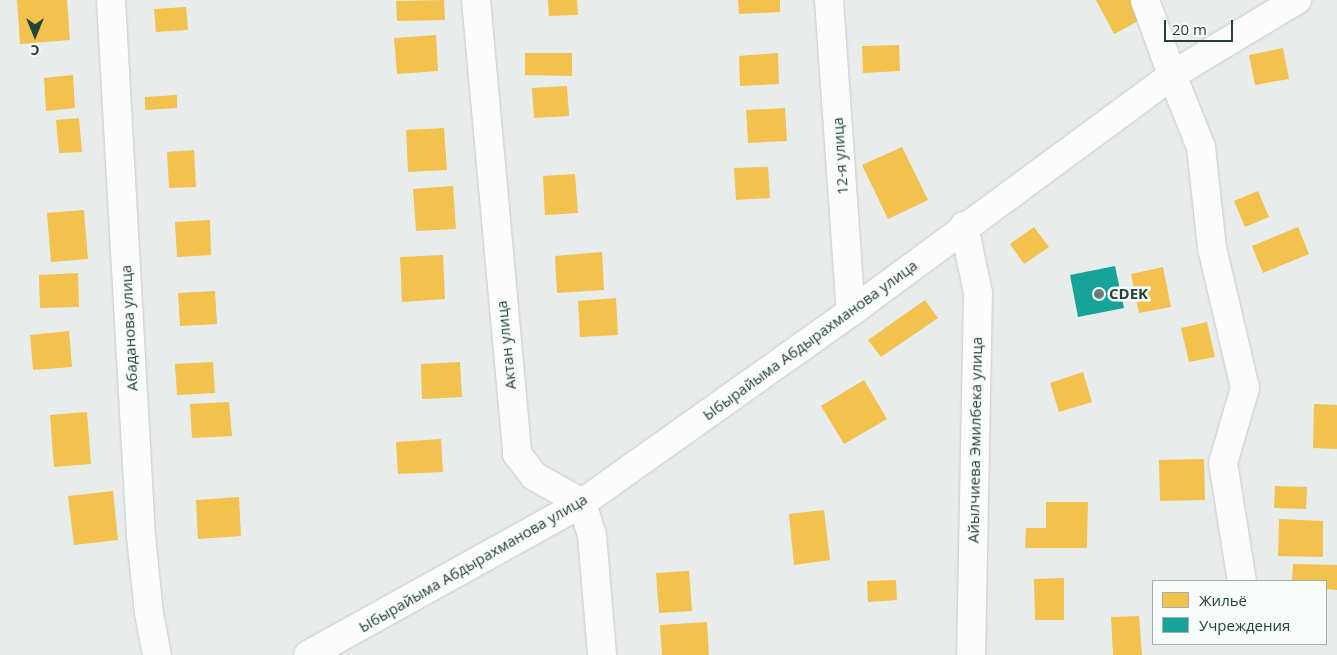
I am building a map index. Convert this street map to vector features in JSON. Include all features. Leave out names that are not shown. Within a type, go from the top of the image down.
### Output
[{"type":"street","name":"Абаданова улица","points":[[111,0],[141,536],[149,613],[157,655]]},
{"type":"street","name":"Актан улица","points":[[476,0],[517,454],[534,476],[582,503]]},
{"type":"street","name":"12-я улица","points":[[829,0],[851,312]]},
{"type":"street","points":[[1146,0],[1172,74],[1201,147],[1212,248],[1245,388],[1222,463],[1242,580]]},
{"type":"street","name":"Ыбырайыма Абдырахманова улица","points":[[308,655],[582,503],[851,312],[964,226],[1172,74],[1297,0]]},
{"type":"street","name":"Айылчиева Эмилбека улица","points":[[964,226],[978,293],[970,655]]},
{"type":"street","points":[[582,503],[592,535],[602,655]]},
{"type":"building: Жильё","points":[[17,0],[67,0],[70,40],[20,44]]},
{"type":"building: Жильё","points":[[444,0],[445,20],[397,21],[396,1]]},
{"type":"building: Жильё","points":[[548,0],[577,0],[578,15],[549,16]]},
{"type":"building: Жильё","points":[[738,0],[780,0],[780,12],[739,14]]},
{"type":"building: Жильё","points":[[1096,0],[1134,0],[1144,18],[1114,34]]},
{"type":"building: Жильё","points":[[186,7],[188,30],[156,32],[154,9]]},
{"type":"building: Жильё","points":[[436,35],[438,71],[397,74],[394,38]]},
{"type":"building: Жильё","points":[[899,45],[900,71],[863,73],[862,46]]},
{"type":"building: Жильё","points":[[1283,48],[1289,79],[1255,85],[1249,55]]},
{"type":"building: Жильё","points":[[525,53],[572,53],[572,76],[525,75]]},
{"type":"building: Жильё","points":[[778,53],[779,84],[740,86],[739,56]]},
{"type":"building: Жильё","points":[[73,75],[75,108],[46,111],[44,78]]},
{"type":"building: Жильё","points":[[567,86],[569,116],[534,118],[532,88]]},
{"type":"building: Жильё","points":[[177,95],[177,108],[145,110],[145,97]]},
{"type":"building: Жильё","points":[[785,108],[787,141],[748,143],[746,110]]},
{"type":"building: Жильё","points":[[79,118],[82,152],[59,153],[56,120]]},
{"type":"building: Жильё","points":[[444,128],[447,170],[408,172],[406,130]]},
{"type":"building: Жильё","points":[[902,147],[928,200],[888,219],[862,165]]},
{"type":"building: Жильё","points":[[194,150],[196,187],[169,188],[167,152]]},
{"type":"building: Жильё","points":[[768,167],[770,198],[736,200],[734,168]]},
{"type":"building: Жильё","points":[[575,174],[578,213],[545,215],[543,176]]},
{"type":"building: Жильё","points":[[453,186],[456,229],[416,231],[413,189]]},
{"type":"building: Жильё","points":[[1258,191],[1269,217],[1245,227],[1234,201]]},
{"type":"building: Жильё","points":[[84,210],[88,259],[51,262],[47,213]]},
{"type":"building: Жильё","points":[[210,220],[211,255],[177,257],[175,222]]},
{"type":"building: Жильё","points":[[1034,227],[1049,247],[1024,264],[1010,244]]},
{"type":"building: Жильё","points":[[1298,227],[1309,254],[1263,273],[1252,246]]},
{"type":"building: Жильё","points":[[602,252],[604,290],[557,293],[555,256]]},
{"type":"building: Жильё","points":[[443,255],[445,299],[402,302],[400,257]]},
{"type":"building: Жильё","points":[[1163,267],[1171,307],[1139,313],[1131,274]]},
{"type":"building: Жильё","points":[[78,273],[79,307],[40,308],[39,275]]},
{"type":"building: Жильё","points":[[215,291],[217,324],[180,326],[178,293]]},
{"type":"building: Жильё","points":[[616,298],[618,335],[580,337],[578,301]]},
{"type":"building: Жильё","points":[[925,300],[938,318],[881,357],[868,340]]},
{"type":"building: Жильё","points":[[1207,322],[1215,357],[1189,362],[1181,328]]},
{"type":"building: Жильё","points":[[69,331],[72,367],[33,370],[30,335]]},
{"type":"building: Жильё","points":[[213,362],[215,393],[177,395],[175,364]]},
{"type":"building: Жильё","points":[[460,362],[462,397],[422,399],[421,364]]},
{"type":"building: Жильё","points":[[1083,372],[1092,402],[1059,412],[1050,383]]},
{"type":"building: Жильё","points":[[864,380],[887,419],[844,444],[821,406]]},
{"type":"building: Жильё","points":[[229,402],[232,436],[192,438],[190,404]]},
{"type":"building: Жильё","points":[[1314,404],[1337,405],[1337,449],[1313,448]]},
{"type":"building: Жильё","points":[[87,412],[91,464],[54,467],[50,415]]},
{"type":"building: Жильё","points":[[441,439],[443,472],[398,474],[396,442]]},
{"type":"building: Жильё","points":[[1204,459],[1205,500],[1160,501],[1159,460]]},
{"type":"building: Жильё","points":[[1275,486],[1307,487],[1306,509],[1274,508]]},
{"type":"building: Жильё","points":[[113,491],[118,540],[74,545],[68,496]]},
{"type":"building: Жильё","points":[[239,497],[241,536],[198,539],[196,500]]},
{"type":"building: Жильё","points":[[1046,502],[1088,502],[1087,548],[1025,548],[1026,528],[1046,528]]},
{"type":"building: Жильё","points":[[824,510],[830,560],[794,565],[789,514]]},
{"type":"building: Жильё","points":[[1279,519],[1323,521],[1323,557],[1278,556]]},
{"type":"building: Жильё","points":[[1293,564],[1337,565],[1337,590],[1327,589],[1327,580],[1292,580]]},
{"type":"building: Жильё","points":[[689,571],[692,611],[659,613],[656,573]]},
{"type":"building: Жильё","points":[[1064,578],[1064,620],[1035,620],[1034,579]]},
{"type":"building: Жильё","points":[[896,580],[897,600],[868,602],[867,581]]},
{"type":"building: Жильё","points":[[1139,616],[1142,655],[1113,655],[1111,617]]},
{"type":"building: Жильё","points":[[707,622],[709,655],[662,655],[660,625]]},
{"type":"building: Учреждения","points":[[1115,266],[1124,308],[1078,317],[1070,275]]},
{"type":"place","name":"CDEK","points":[[1099,294]]}]
